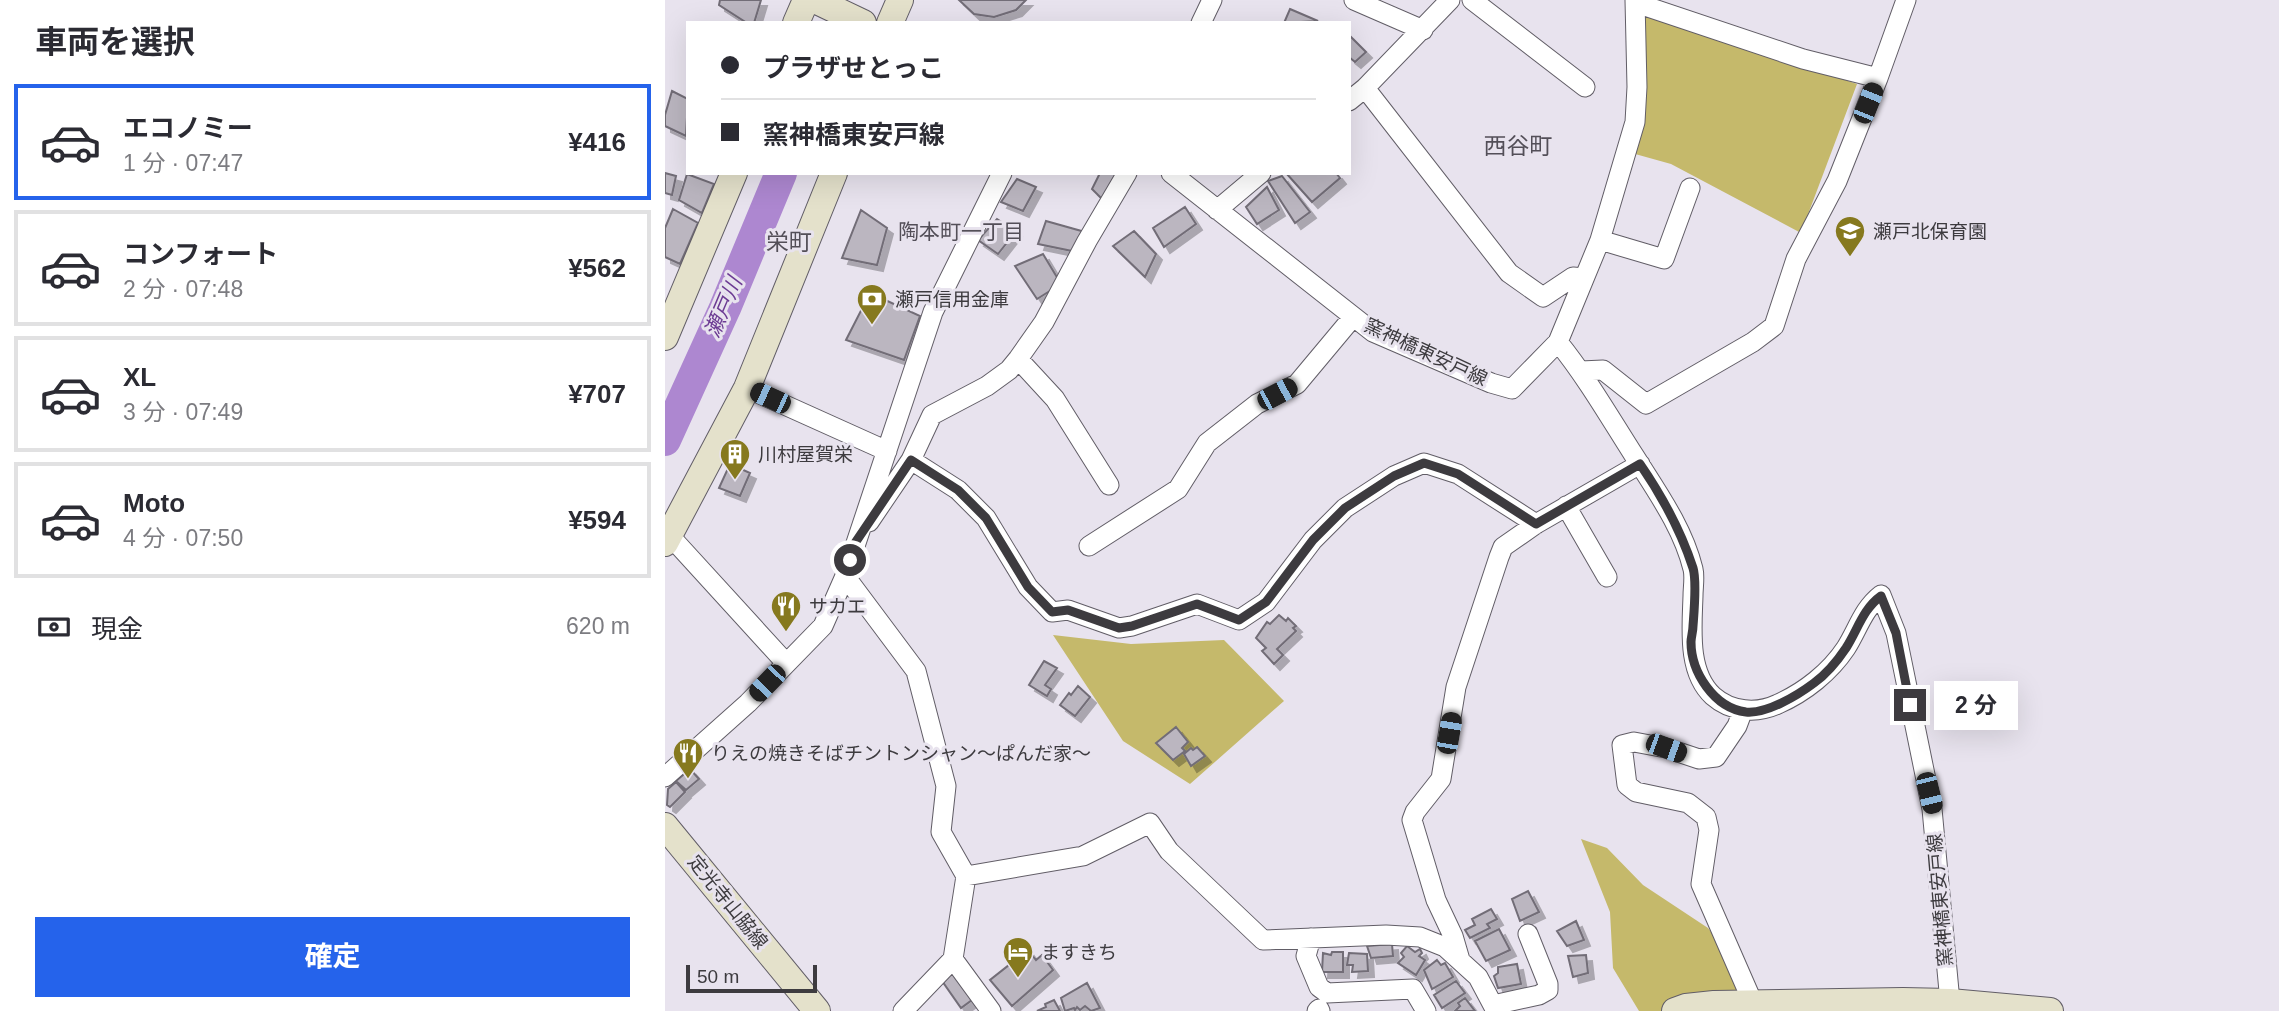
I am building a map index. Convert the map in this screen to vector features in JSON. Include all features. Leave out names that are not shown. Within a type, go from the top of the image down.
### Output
[{"type":"main road","points":[[797,21],[813,0],[859,21]]},
{"type":"main road","points":[[891,21],[899,0]]},
{"type":"main road","points":[[665,337],[673,301],[733,175]]},
{"type":"main road","points":[[667,540],[747,387],[833,175]]},
{"type":"main road","name":"定光寺山脇線","points":[[665,825],[817,1011]]},
{"type":"main road","points":[[1675,1011],[1686,1007],[1753,1003],[1950,1002],[2050,1011]]},
{"type":"street","points":[[1202,21],[1212,0]]},
{"type":"street","points":[[1354,0],[1423,30]]},
{"type":"street","points":[[1450,0],[1357,95],[1509,273],[1543,297],[1573,278],[1584,278]]},
{"type":"street","points":[[1472,0],[1585,87]]},
{"type":"street","points":[[1581,371],[1603,370],[1646,404],[1753,342],[1774,326],[1797,259],[1837,180],[1906,0]]},
{"type":"street","points":[[1753,1003],[1701,884],[1709,830],[1706,817],[1688,803],[1636,792],[1627,785],[1622,745],[1634,742],[1666,748],[1699,759],[1716,757],[1737,726],[1743,710],[1714,696],[1699,672],[1691,642],[1694,571],[1673,519],[1581,371],[1558,342],[1600,240],[1635,122],[1635,2],[1803,59],[1878,78]]},
{"type":"street","points":[[665,777],[748,703],[823,626],[845,576],[933,312],[1001,175]]},
{"type":"street","points":[[855,543],[911,460],[932,415],[987,386],[1019,359],[1044,322],[1126,175]]},
{"type":"street","name":"窯神橋東安戸線","points":[[1173,175],[1373,332],[1511,389],[1558,342]]},
{"type":"street","points":[[1217,210],[1253,175]]},
{"type":"street","points":[[1600,240],[1664,259],[1690,188]]},
{"type":"street","points":[[1089,546],[1178,489],[1207,443],[1257,404],[1297,384],[1353,317]]},
{"type":"street","points":[[1019,359],[1055,398],[1109,485]]},
{"type":"street","points":[[747,387],[887,451]]},
{"type":"street","points":[[911,460],[958,490],[986,518],[1028,587],[1052,612],[1068,610],[1119,628],[1197,604],[1239,620],[1266,602],[1313,540],[1345,508],[1394,476],[1424,463],[1458,474],[1536,524]]},
{"type":"street","points":[[1460,960],[1453,936],[1436,900],[1412,820],[1415,812],[1441,779],[1457,687],[1503,547],[1536,524],[1640,464]]},
{"type":"street","points":[[1566,506],[1607,577]]},
{"type":"street","points":[[667,540],[786,663]]},
{"type":"street","points":[[845,576],[916,671],[946,786],[941,832],[966,876],[954,959],[903,1011]]},
{"type":"street","name":"窯神橋東安戸線","points":[[1743,710],[1746,712],[1775,706],[1816,681],[1846,649],[1870,604],[1881,596],[1896,633],[1933,808],[1950,1002]]},
{"type":"street","points":[[966,876],[1083,856],[1150,823],[1169,851],[1263,940],[1386,935],[1420,937],[1445,947],[1478,977],[1494,1008],[1548,990],[1528,934]]},
{"type":"street","points":[[1311,938],[1306,956],[1319,987],[1327,993],[1413,989],[1426,1011]]},
{"type":"street","points":[[954,959],[991,1011]]},
{"type":"shaded area","points":[[1644,12],[1857,84],[1801,233],[1671,164],[1628,152]]},
{"type":"shaded area","points":[[1053,635],[1131,644],[1224,640],[1284,701],[1190,784],[1123,741]]},
{"type":"shaded area","points":[[1581,839],[1607,848],[1643,885],[1708,928],[1775,1011],[1639,1011],[1613,968],[1610,912]]},
{"type":"building","points":[[720,0],[761,0],[755,21],[744,21],[719,5]]},
{"type":"building","points":[[959,0],[1026,0],[1016,10],[994,17],[974,14]]},
{"type":"building","points":[[1290,9],[1318,21],[1285,21]]},
{"type":"building","points":[[1351,37],[1366,52],[1355,62],[1351,59]]},
{"type":"building","points":[[672,91],[686,98],[686,136],[665,126],[665,115]]},
{"type":"building","points":[[665,173],[676,176],[672,195],[665,193]]},
{"type":"building","points":[[687,175],[714,184],[702,213],[679,200]]},
{"type":"building","points":[[1099,175],[1123,175],[1105,202],[1092,189]]},
{"type":"building","points":[[1288,175],[1338,175],[1340,178],[1312,202]]},
{"type":"building","points":[[1282,176],[1310,212],[1295,223],[1268,181]]},
{"type":"building","points":[[1017,179],[1036,187],[1023,211],[1001,202]]},
{"type":"building","points":[[1267,187],[1279,210],[1257,224],[1246,207]]},
{"type":"building","points":[[1185,207],[1196,224],[1164,247],[1153,228]]},
{"type":"building","points":[[673,209],[698,223],[680,264],[665,257],[665,228]]},
{"type":"building","points":[[861,210],[887,228],[877,265],[842,258]]},
{"type":"building","points":[[997,219],[1016,231],[998,254],[978,240]]},
{"type":"building","points":[[1046,221],[1085,232],[1077,252],[1038,244]]},
{"type":"building","points":[[1134,231],[1156,254],[1145,277],[1113,246]]},
{"type":"building","points":[[1043,254],[1061,284],[1037,299],[1015,266]]},
{"type":"building","points":[[870,293],[920,316],[904,360],[846,340]]},
{"type":"building","name":"川村屋賀栄","points":[[730,464],[750,473],[740,496],[719,488]]},
{"type":"building","points":[[1279,615],[1286,621],[1288,618],[1296,626],[1293,628],[1296,631],[1277,649],[1283,655],[1274,664],[1262,651],[1266,648],[1256,638],[1267,622],[1270,624]]},
{"type":"building","points":[[1044,661],[1057,668],[1045,685],[1051,689],[1047,696],[1029,685]]},
{"type":"building","points":[[1078,686],[1090,697],[1075,716],[1060,705]]},
{"type":"building","points":[[1176,727],[1188,742],[1182,748],[1185,751],[1173,760],[1156,743]]},
{"type":"building","points":[[1197,747],[1205,756],[1191,766],[1184,754]]},
{"type":"building","name":"りえの焼きそばチントンシャン～ぱんだ家～","points":[[690,769],[699,779],[686,790],[676,781]]},
{"type":"building","points":[[676,782],[685,792],[670,807],[667,805],[668,789]]},
{"type":"building","points":[[1528,891],[1539,912],[1520,921],[1512,899]]},
{"type":"building","points":[[1491,909],[1497,919],[1487,924],[1490,928],[1470,938],[1465,930],[1475,925],[1472,919]]},
{"type":"building","points":[[1576,921],[1584,940],[1567,946],[1557,931]]},
{"type":"building","points":[[1499,929],[1510,950],[1486,961],[1475,941]]},
{"type":"building","points":[[1392,944],[1393,956],[1371,958],[1367,946]]},
{"type":"building","points":[[1407,946],[1415,952],[1420,949],[1422,953],[1419,956],[1425,960],[1416,975],[1398,963],[1404,957],[1401,953]]},
{"type":"building","name":"ますきち","points":[[1028,950],[1036,960],[1042,955],[1053,970],[1012,1006],[990,980]]},
{"type":"building","points":[[1332,952],[1343,952],[1343,972],[1322,972],[1323,953],[1331,955]]},
{"type":"building","points":[[1349,953],[1367,954],[1368,971],[1352,972],[1353,965],[1347,965]]},
{"type":"building","points":[[1586,955],[1588,973],[1573,977],[1568,956]]},
{"type":"building","points":[[1437,960],[1441,965],[1445,963],[1453,977],[1432,989],[1424,970]]},
{"type":"building","points":[[953,964],[976,997],[961,1008],[940,978]]},
{"type":"building","points":[[1517,964],[1521,984],[1498,988],[1494,976],[1498,973],[1498,967]]},
{"type":"building","points":[[1456,981],[1465,993],[1442,1008],[1434,995]]},
{"type":"building","points":[[1087,983],[1100,1008],[1091,1011],[1085,1006],[1080,1010],[1077,1007],[1075,1010],[1065,1011],[1061,998]]},
{"type":"building","points":[[1465,998],[1475,1011],[1455,1011],[1460,1006],[1458,1003]]},
{"type":"building","points":[[1054,1000],[1060,1011],[1037,1011],[1046,1007],[1045,1004]]},
{"type":"waterway","name":"瀬戸川","points":[[665,440],[725,308],[780,175]]},
{"type":"place","name":"瀬戸北保育園","points":[[1850,258]]},
{"type":"place","name":"瀬戸信用金庫","points":[[872,326]]},
{"type":"place","name":"川村屋賀栄","points":[[735,481]]},
{"type":"place","name":"サカエ","points":[[786,633]]},
{"type":"place","name":"りえの焼きそばチントンシャン～ぱんだ家～","points":[[688,780]]},
{"type":"place","name":"ますきち","points":[[1018,979]]},
{"type":"district","name":"西谷町","points":[[1518,146]]},
{"type":"district","name":"陶本町一丁目","points":[[961,231]]},
{"type":"district","name":"栄町","points":[[789,242]]},
{"type":"route","points":[[850,560],[855,543],[911,460],[958,490],[986,518],[1028,587],[1052,612],[1068,610],[1119,628],[1197,604],[1239,620],[1266,602],[1313,540],[1345,508],[1394,476],[1424,463],[1458,474],[1536,524],[1640,464],[1673,519],[1694,571],[1691,642],[1703,682],[1714,696],[1746,712],[1775,706],[1796,695],[1816,681],[1846,649],[1870,604],[1881,596],[1896,633],[1910,705]]}]
